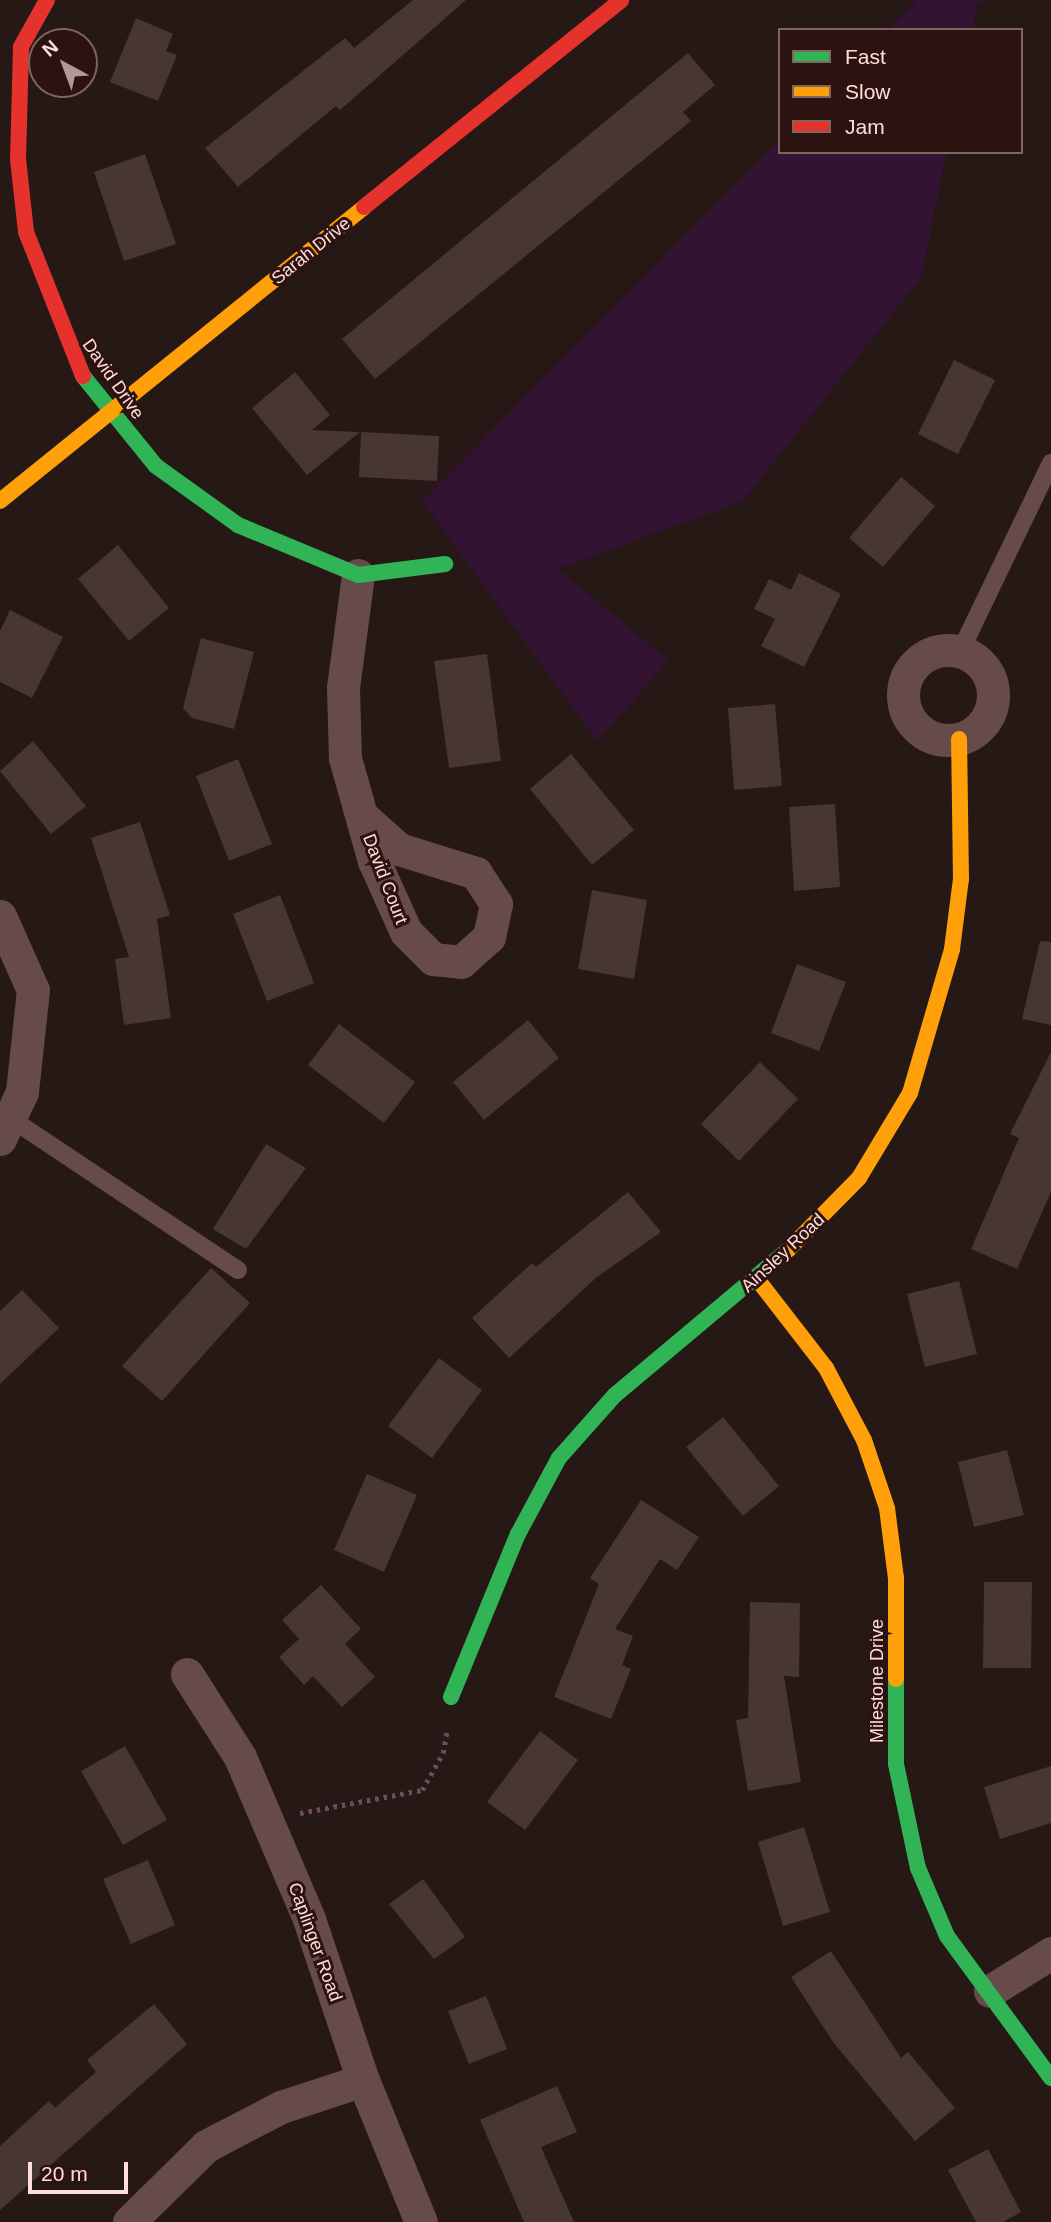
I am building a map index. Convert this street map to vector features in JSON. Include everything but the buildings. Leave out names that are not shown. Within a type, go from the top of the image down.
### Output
[{"type":"street","name":"David Drive","points":[[47,0],[10,45],[26,232],[72,359],[109,414],[156,466],[238,525],[358,575],[445,564]]},
{"type":"street","name":"Sarah Drive","points":[[0,500],[621,0]]},
{"type":"street","name":"David Court","points":[[358,575],[343,688],[345,758],[362,816],[406,932],[432,959],[461,962],[489,937],[496,904],[476,873],[399,849],[362,816]]},
{"type":"street","points":[[960,652],[981,664],[993,692],[984,722],[959,738],[944,740],[918,729],[902,691],[926,655],[960,652]]},
{"type":"street","name":"Ainsley Road","points":[[451,1698],[518,1534],[559,1458],[615,1395],[757,1279],[859,1178],[910,1093],[952,949],[961,879],[959,738]]},
{"type":"street","points":[[0,916],[33,990],[32,1045],[5,1129]]},
{"type":"street","name":"Milestone Drive","points":[[757,1279],[827,1368],[864,1440],[887,1508],[896,1578],[896,1764],[918,1868],[947,1936],[990,1991],[1051,2078]]},
{"type":"street","name":"Caplinger Road","points":[[187,1674],[240,1757],[309,1919],[363,2080],[421,2222]]},
{"type":"street","points":[[990,1991],[1051,1953]]},
{"type":"street","points":[[129,2222],[206,2146],[281,2107],[363,2080]]},
{"type":"lane","points":[[960,652],[1051,463]]},
{"type":"lane","points":[[5,1129],[238,1270]]},
{"type":"path","points":[[266,1818],[422,1790],[443,1753],[451,1698]]},
{"type":"shaded area","points":[[917,0],[990,0],[978,3],[973,28],[890,28]]},
{"type":"shaded area","points":[[778,141],[778,154],[947,154],[921,278],[743,501],[558,569],[669,661],[597,741],[422,501]]},
{"type":"traffic: fast","points":[[83,376],[156,466],[238,525],[358,575],[445,564]]},
{"type":"traffic: fast","points":[[451,1697],[518,1534],[559,1458],[615,1395],[788,1250]]},
{"type":"traffic: fast","points":[[896,1679],[896,1764],[918,1868],[947,1936],[1051,2078]]},
{"type":"traffic: slow","points":[[0,501],[364,207]]},
{"type":"traffic: slow","points":[[788,1250],[859,1178],[910,1093],[952,949],[961,879],[959,739]]},
{"type":"traffic: slow","points":[[757,1279],[826,1368],[864,1440],[887,1508],[896,1578],[896,1679]]},
{"type":"traffic: jam","points":[[47,0],[21,47],[18,159],[26,232],[83,376]]},
{"type":"traffic: jam","points":[[364,207],[621,0]]}]
